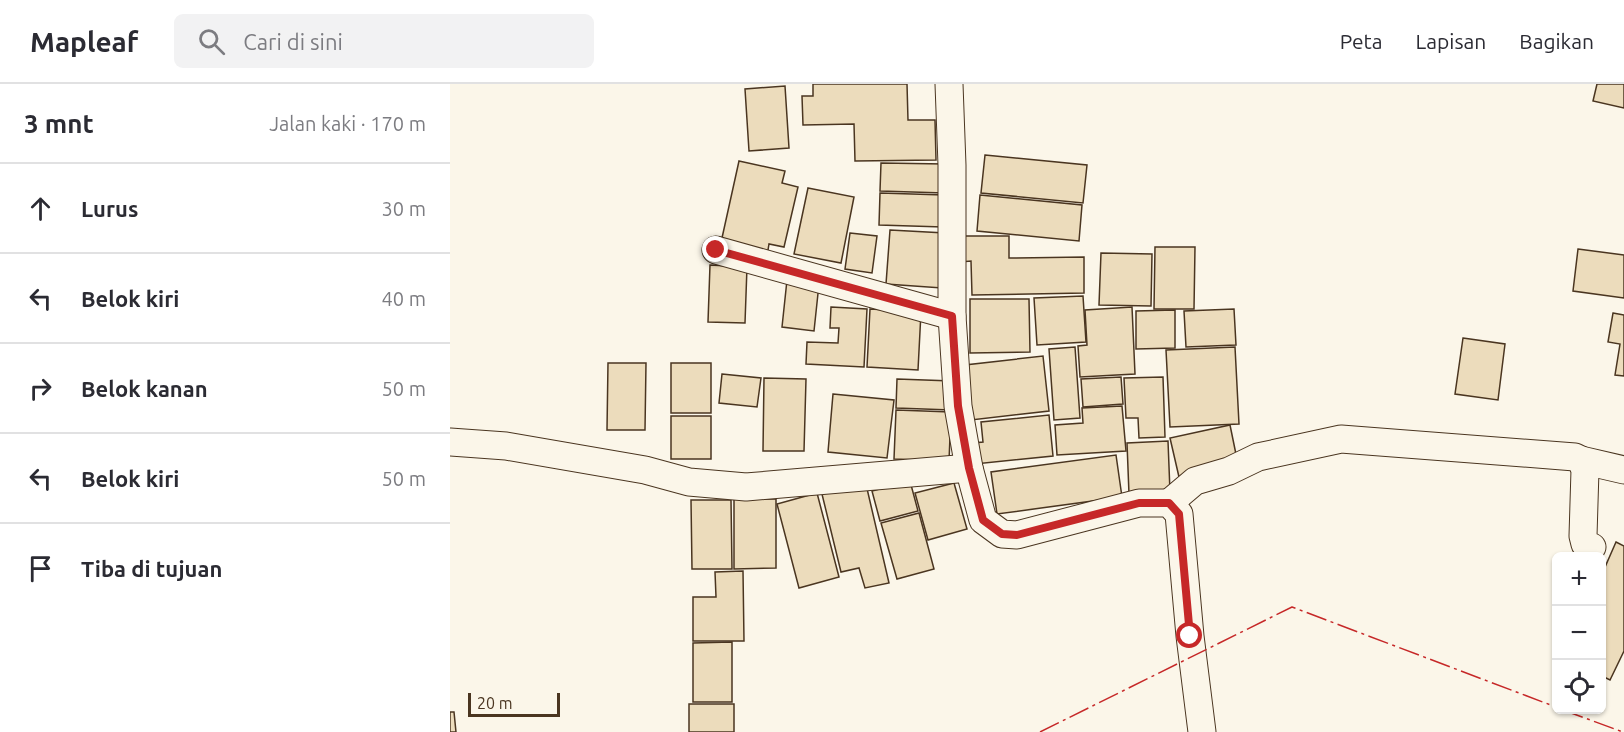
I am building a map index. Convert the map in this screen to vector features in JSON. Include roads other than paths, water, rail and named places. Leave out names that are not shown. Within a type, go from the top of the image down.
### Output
[{"type":"street","points":[[949,84],[952,165],[952,316],[958,406],[969,468],[983,520],[1002,534],[1017,535],[1139,503],[1169,503],[1195,481],[1229,471],[1258,457],[1341,440],[1452,446],[1575,457],[1624,470]]},
{"type":"street","points":[[716,250],[952,316]]},
{"type":"street","points":[[450,442],[506,446],[645,470],[689,482],[746,487],[969,468]]},
{"type":"street","points":[[1581,460],[1585,470],[1583,536],[1585,544],[1592,547]]},
{"type":"street","points":[[1169,503],[1179,514],[1190,636],[1202,732]]}]
